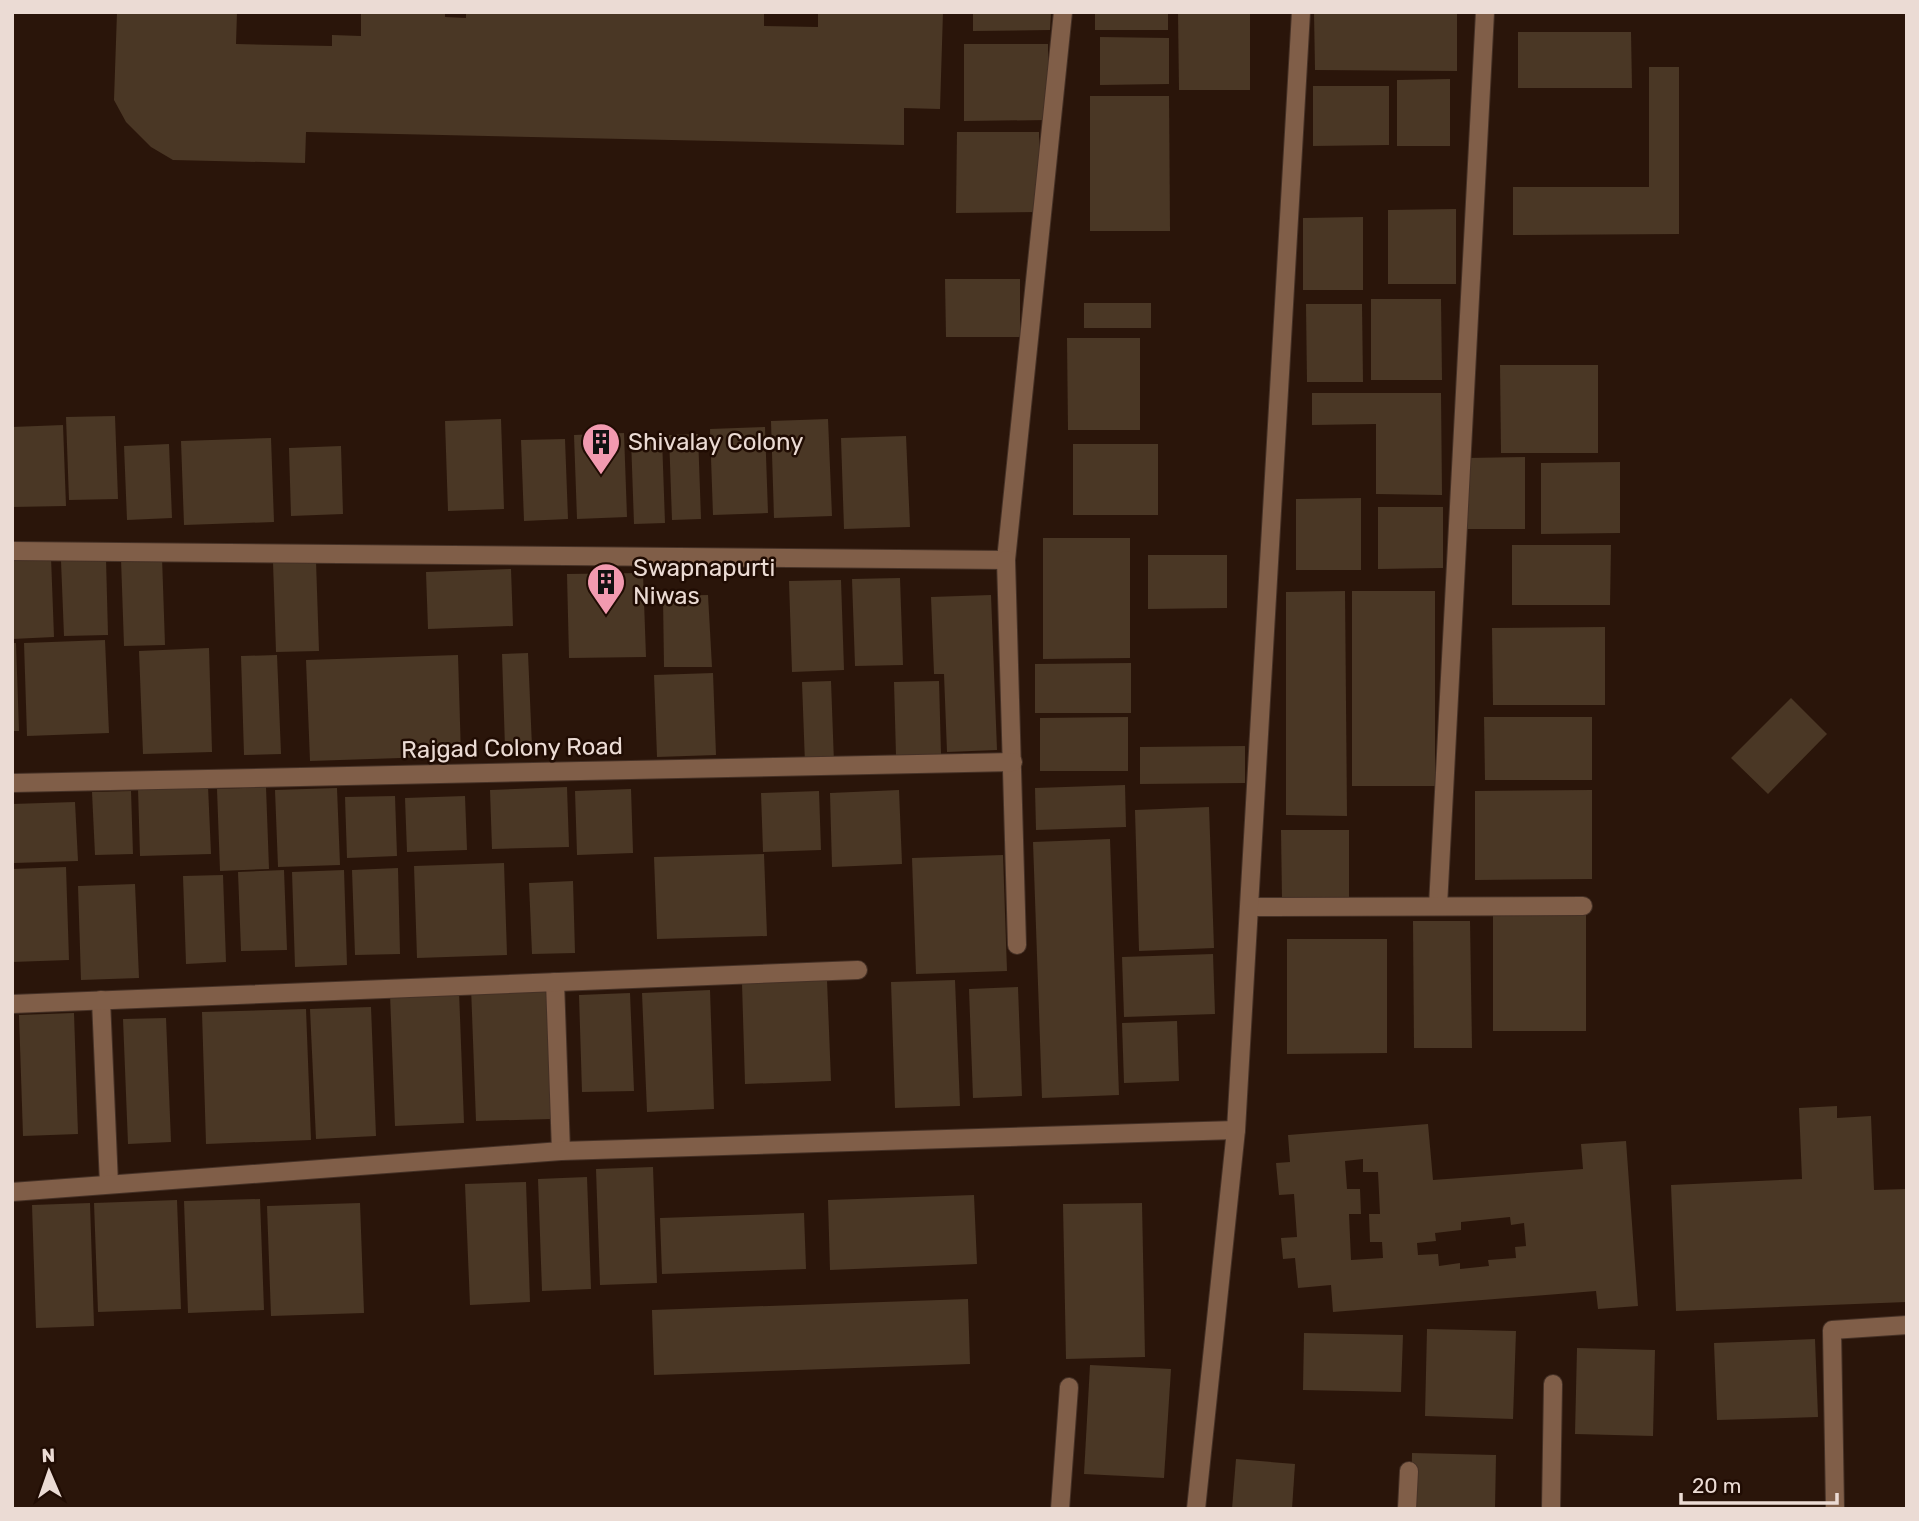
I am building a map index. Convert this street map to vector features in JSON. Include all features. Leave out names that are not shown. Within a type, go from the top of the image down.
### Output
[{"type":"street","points":[[1017,945],[1006,560],[1063,12]]},
{"type":"street","points":[[1196,1509],[1236,1130],[1301,12]]},
{"type":"street","points":[[1438,906],[1485,12]]},
{"type":"street","points":[[12,551],[1006,560]]},
{"type":"street","name":"Rajgad Colony Road","points":[[12,783],[1013,762]]},
{"type":"street","points":[[1250,907],[1583,906]]},
{"type":"street","points":[[12,1004],[858,970]]},
{"type":"street","points":[[555,982],[561,1151]]},
{"type":"street","points":[[101,1000],[109,1184]]},
{"type":"street","points":[[12,1192],[561,1151],[1236,1130]]},
{"type":"street","points":[[1835,1509],[1832,1330],[1907,1325]]},
{"type":"street","points":[[1551,1509],[1553,1384]]},
{"type":"street","points":[[1060,1509],[1069,1387]]},
{"type":"street","points":[[1407,1509],[1409,1471]]},
{"type":"building","points":[[117,12],[237,12],[236,44],[332,46],[332,35],[361,36],[361,13],[445,12],[445,17],[466,18],[466,12],[764,12],[764,26],[818,27],[818,12],[943,12],[940,109],[904,108],[904,145],[306,132],[305,163],[173,160],[151,147],[126,122],[114,100]]},
{"type":"building","points":[[973,12],[1051,12],[1050,30],[973,31]]},
{"type":"building","points":[[1095,12],[1168,12],[1168,30],[1095,30]]},
{"type":"building","points":[[1178,12],[1250,12],[1250,90],[1179,90]]},
{"type":"building","points":[[1314,12],[1457,12],[1457,71],[1315,70]]},
{"type":"building","points":[[1518,32],[1631,32],[1632,88],[1518,88]]},
{"type":"building","points":[[1100,37],[1169,38],[1169,84],[1100,85]]},
{"type":"building","points":[[964,44],[1048,44],[1048,120],[964,121]]},
{"type":"building","points":[[1649,67],[1679,67],[1679,234],[1513,235],[1513,187],[1649,187]]},
{"type":"building","points":[[1450,79],[1450,146],[1397,146],[1397,80]]},
{"type":"building","points":[[1313,86],[1389,86],[1389,145],[1313,146]]},
{"type":"building","points":[[1090,96],[1169,96],[1170,231],[1090,231]]},
{"type":"building","points":[[957,132],[1039,132],[1040,212],[956,213]]},
{"type":"building","points":[[1456,209],[1456,284],[1388,284],[1388,210]]},
{"type":"building","points":[[1363,217],[1363,290],[1303,290],[1303,218]]},
{"type":"building","points":[[945,279],[1020,279],[1020,337],[946,337]]},
{"type":"building","points":[[1371,299],[1441,299],[1442,380],[1371,380]]},
{"type":"building","points":[[1084,303],[1151,303],[1151,328],[1084,328]]},
{"type":"building","points":[[1306,304],[1362,304],[1363,382],[1307,382]]},
{"type":"building","points":[[1067,338],[1140,338],[1140,430],[1068,430]]},
{"type":"building","points":[[1500,365],[1598,365],[1598,453],[1501,453]]},
{"type":"building","points":[[1312,393],[1441,393],[1442,495],[1376,494],[1376,424],[1312,425]]},
{"type":"building","points":[[115,416],[118,499],[69,500],[66,417]]},
{"type":"building","points":[[501,419],[504,509],[448,511],[445,421]]},
{"type":"building","points":[[828,419],[832,516],[774,518],[771,421]]},
{"type":"building","points":[[63,425],[66,506],[12,507],[12,427]]},
{"type":"building","points":[[765,427],[768,513],[713,515],[710,429]]},
{"type":"building","name":"Shivalay Colony","points":[[624,433],[627,517],[577,519],[574,435]]},
{"type":"building","points":[[698,434],[701,519],[672,520],[669,435]]},
{"type":"building","points":[[906,436],[910,527],[844,529],[841,438]]},
{"type":"building","points":[[271,438],[274,522],[184,525],[181,441]]},
{"type":"building","points":[[662,438],[665,523],[634,524],[631,439]]},
{"type":"building","points":[[565,439],[568,519],[524,521],[521,440]]},
{"type":"building","points":[[169,444],[172,518],[127,520],[124,446]]},
{"type":"building","points":[[1073,444],[1158,444],[1158,515],[1073,515]]},
{"type":"building","points":[[341,446],[343,514],[291,516],[289,448]]},
{"type":"building","points":[[1525,457],[1525,529],[1466,529],[1466,458]]},
{"type":"building","points":[[1620,462],[1620,533],[1541,534],[1541,463]]},
{"type":"building","points":[[1361,498],[1361,570],[1296,570],[1296,499]]},
{"type":"building","points":[[1378,507],[1443,507],[1443,568],[1378,569]]},
{"type":"building","points":[[1043,538],[1130,538],[1130,658],[1043,659]]},
{"type":"building","points":[[1512,545],[1611,545],[1610,605],[1512,605]]},
{"type":"building","points":[[1148,555],[1227,555],[1227,608],[1148,609]]},
{"type":"building","points":[[51,557],[54,637],[12,639],[12,558]]},
{"type":"building","points":[[162,557],[165,645],[124,646],[121,559]]},
{"type":"building","points":[[106,559],[108,635],[64,636],[61,561]]},
{"type":"building","points":[[316,561],[319,651],[276,652],[273,562]]},
{"type":"building","points":[[511,569],[513,626],[428,629],[426,572]]},
{"type":"building","name":"Swapnapurti Niwas","points":[[643,573],[646,657],[569,658],[567,574]]},
{"type":"building","points":[[900,578],[903,665],[855,666],[852,579]]},
{"type":"building","points":[[841,580],[844,670],[792,672],[789,581]]},
{"type":"building","points":[[1345,591],[1347,816],[1286,815],[1286,592]]},
{"type":"building","points":[[1352,591],[1435,591],[1435,786],[1352,786]]},
{"type":"building","points":[[708,595],[712,667],[664,667],[663,596]]},
{"type":"building","points":[[991,595],[997,750],[947,752],[944,674],[934,674],[931,597]]},
{"type":"building","points":[[1605,627],[1605,705],[1493,705],[1492,628]]},
{"type":"building","points":[[105,640],[109,733],[27,736],[24,643]]},
{"type":"building","points":[[12,643],[16,643],[19,731],[12,731]]},
{"type":"building","points":[[209,648],[212,752],[143,754],[139,651]]},
{"type":"building","points":[[528,653],[532,747],[505,748],[502,654]]},
{"type":"building","points":[[277,655],[281,754],[244,755],[241,656]]},
{"type":"building","points":[[458,655],[461,756],[310,761],[306,660]]},
{"type":"building","points":[[1131,663],[1131,713],[1035,713],[1035,664]]},
{"type":"building","points":[[713,673],[716,755],[657,757],[654,675]]},
{"type":"building","points":[[831,681],[834,763],[805,764],[802,682]]},
{"type":"building","points":[[939,681],[941,754],[896,756],[894,682]]},
{"type":"building","points":[[1791,698],[1827,734],[1768,794],[1731,758]]},
{"type":"building","points":[[1128,717],[1128,771],[1040,771],[1040,718]]},
{"type":"building","points":[[1484,717],[1592,717],[1592,780],[1485,780]]},
{"type":"building","points":[[1245,746],[1245,783],[1140,784],[1140,747]]},
{"type":"building","points":[[1125,785],[1126,827],[1036,830],[1035,788]]},
{"type":"building","points":[[208,786],[211,854],[140,856],[138,788]]},
{"type":"building","points":[[266,787],[269,869],[220,871],[217,789]]},
{"type":"building","points":[[567,787],[569,847],[492,849],[490,790]]},
{"type":"building","points":[[337,788],[340,865],[278,867],[275,790]]},
{"type":"building","points":[[631,789],[633,853],[577,855],[575,791]]},
{"type":"building","points":[[899,790],[902,864],[832,867],[830,793]]},
{"type":"building","points":[[1592,790],[1592,879],[1475,880],[1475,791]]},
{"type":"building","points":[[131,791],[133,854],[95,855],[92,792]]},
{"type":"building","points":[[819,791],[821,850],[763,852],[761,793]]},
{"type":"building","points":[[395,796],[397,856],[347,858],[345,797]]},
{"type":"building","points":[[465,796],[467,850],[407,852],[405,798]]},
{"type":"building","points":[[75,802],[78,861],[14,863],[12,804]]},
{"type":"building","points":[[1209,807],[1214,948],[1139,951],[1135,810]]},
{"type":"building","points":[[1281,830],[1349,830],[1349,901],[1282,900]]},
{"type":"building","points":[[1110,839],[1119,1095],[1042,1098],[1033,842]]},
{"type":"building","points":[[764,854],[767,936],[657,939],[654,857]]},
{"type":"building","points":[[1003,855],[1007,971],[916,974],[912,858]]},
{"type":"building","points":[[504,863],[507,955],[417,958],[414,866]]},
{"type":"building","points":[[66,867],[69,960],[12,962],[12,869]]},
{"type":"building","points":[[398,868],[400,954],[355,955],[352,870]]},
{"type":"building","points":[[284,870],[287,950],[241,951],[238,872]]},
{"type":"building","points":[[344,870],[347,965],[295,967],[292,872]]},
{"type":"building","points":[[223,875],[226,962],[186,964],[183,876]]},
{"type":"building","points":[[573,881],[575,953],[532,954],[529,883]]},
{"type":"building","points":[[135,884],[139,978],[81,980],[78,886]]},
{"type":"building","points":[[1586,912],[1586,1031],[1493,1031],[1493,913]]},
{"type":"building","points":[[1413,921],[1470,921],[1472,1048],[1414,1048]]},
{"type":"building","points":[[1287,939],[1387,939],[1387,1053],[1287,1054]]},
{"type":"building","points":[[1213,954],[1215,1014],[1124,1017],[1122,957]]},
{"type":"building","points":[[827,980],[831,1081],[745,1084],[742,983]]},
{"type":"building","points":[[955,980],[960,1106],[895,1108],[891,982]]},
{"type":"building","points":[[547,985],[551,1119],[476,1121],[471,987]]},
{"type":"building","points":[[1018,987],[1022,1096],[973,1098],[969,989]]},
{"type":"building","points":[[710,990],[714,1109],[647,1112],[642,993]]},
{"type":"building","points":[[459,991],[464,1123],[395,1126],[390,994]]},
{"type":"building","points":[[630,993],[634,1091],[582,1092],[579,995]]},
{"type":"building","points":[[371,1007],[376,1136],[316,1139],[310,1009]]},
{"type":"building","points":[[306,1009],[311,1140],[206,1144],[202,1012]]},
{"type":"building","points":[[74,1013],[78,1134],[23,1136],[19,1015]]},
{"type":"building","points":[[166,1018],[171,1142],[128,1144],[123,1019]]},
{"type":"building","points":[[1177,1021],[1179,1081],[1124,1083],[1122,1023]]},
{"type":"building","points":[[1837,1106],[1837,1118],[1871,1116],[1874,1190],[1907,1189],[1907,1302],[1676,1311],[1671,1185],[1802,1179],[1799,1108]]},
{"type":"building","points":[[1428,1124],[1433,1180],[1583,1169],[1581,1144],[1626,1141],[1638,1306],[1598,1309],[1596,1291],[1333,1312],[1331,1285],[1298,1288],[1295,1258],[1283,1259],[1281,1238],[1297,1237],[1294,1194],[1279,1195],[1276,1163],[1290,1162],[1288,1135]],"holes":[[[1363,1159],[1363,1172],[1378,1172],[1380,1214],[1369,1214],[1370,1242],[1382,1242],[1383,1258],[1351,1260],[1349,1214],[1361,1214],[1360,1189],[1347,1189],[1345,1161]],[[1510,1217],[1511,1225],[1524,1223],[1526,1246],[1515,1247],[1516,1258],[1488,1260],[1489,1266],[1460,1269],[1460,1263],[1439,1266],[1438,1254],[1418,1255],[1417,1243],[1436,1241],[1435,1233],[1461,1230],[1461,1222]]]},
{"type":"building","points":[[653,1167],[657,1283],[600,1285],[596,1169]]},
{"type":"building","points":[[587,1177],[591,1289],[542,1291],[538,1179]]},
{"type":"building","points":[[526,1182],[530,1302],[470,1305],[465,1184]]},
{"type":"building","points":[[974,1195],[977,1264],[830,1270],[828,1200]]},
{"type":"building","points":[[260,1199],[264,1310],[188,1313],[184,1201]]},
{"type":"building","points":[[177,1200],[181,1309],[98,1312],[94,1203]]},
{"type":"building","points":[[90,1203],[94,1326],[36,1328],[32,1205]]},
{"type":"building","points":[[360,1203],[364,1313],[271,1316],[267,1206]]},
{"type":"building","points":[[1142,1203],[1145,1357],[1066,1359],[1063,1204]]},
{"type":"building","points":[[804,1213],[806,1269],[662,1274],[660,1218]]},
{"type":"building","points":[[968,1299],[970,1364],[654,1375],[652,1310]]},
{"type":"building","points":[[1427,1329],[1516,1331],[1513,1419],[1425,1416]]},
{"type":"building","points":[[1304,1333],[1403,1335],[1401,1392],[1303,1390]]},
{"type":"building","points":[[1815,1339],[1818,1417],[1717,1420],[1714,1343]]},
{"type":"building","points":[[1577,1348],[1655,1350],[1653,1436],[1575,1434]]},
{"type":"building","points":[[1090,1365],[1171,1369],[1164,1478],[1084,1474]]},
{"type":"building","points":[[1412,1453],[1496,1455],[1495,1509],[1411,1509]]},
{"type":"building","points":[[1236,1459],[1295,1464],[1292,1509],[1232,1509]]},
{"type":"place","name":"Shivalay Colony","points":[[601,476]]},
{"type":"place","name":"Swapnapurti Niwas","points":[[606,616]]}]
